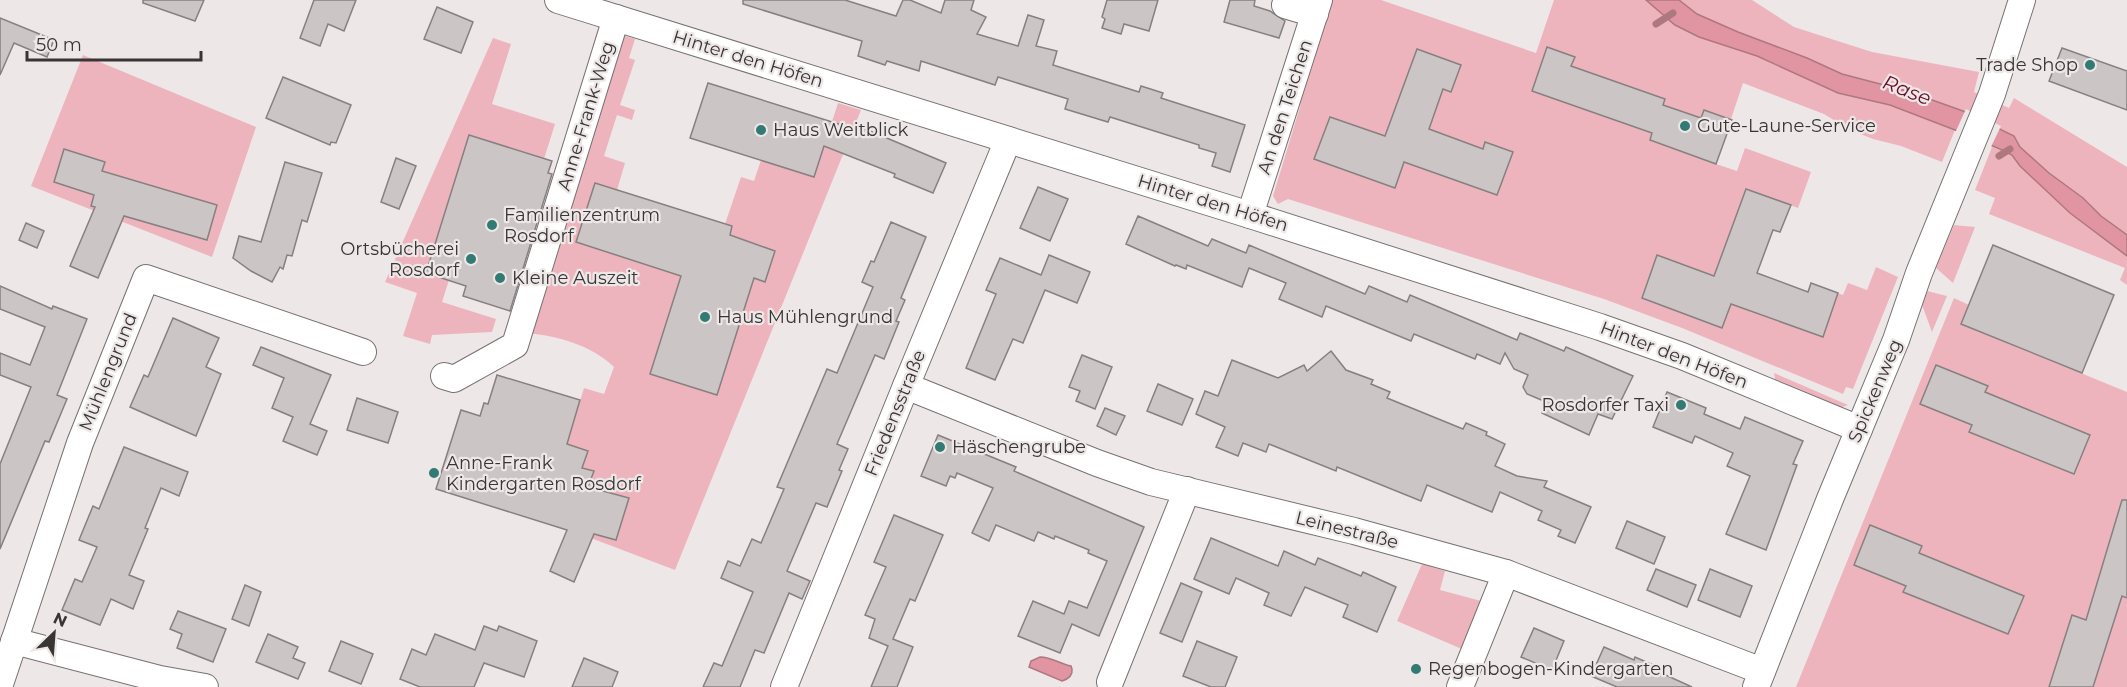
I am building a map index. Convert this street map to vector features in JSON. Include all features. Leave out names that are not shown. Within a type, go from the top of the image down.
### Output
[{"type":"street","name":"Hinter den Höfen","points":[[560,0],[1610,330],[1682,356],[1859,429]]},
{"type":"street","points":[[1287,0],[1286,5],[1317,7]]},
{"type":"street","name":"Spickenweg","points":[[1759,679],[1991,97],[2022,0]]},
{"type":"street","name":"An den Teichen","points":[[1250,215],[1317,7]]},
{"type":"street","name":"Anne-Frank-Weg","points":[[444,376],[454,379],[515,345],[616,18]]},
{"type":"street","name":"Friedensstraße","points":[[784,687],[1008,140]]},
{"type":"street","name":"Mühlengrund","points":[[0,684],[80,443],[146,278],[363,352]]},
{"type":"street","name":"Leinestraße","points":[[906,386],[1097,463],[1151,482],[1354,531],[1506,573],[1759,679]]},
{"type":"street","points":[[1110,682],[1187,490]]},
{"type":"street","points":[[1460,687],[1506,573]]},
{"type":"street","points":[[14,641],[138,673],[205,687]]},
{"type":"shaded area","points":[[1329,0],[1381,0],[1536,53],[1554,0],[1646,0],[1675,25],[1699,37],[1757,56],[1838,93],[1890,105],[1955,130],[1942,162],[1850,130],[1824,114],[1743,83],[1716,164],[1737,171],[1745,148],[1811,172],[1798,208],[1790,205],[1780,232],[1773,230],[1757,273],[1808,292],[1811,283],[1843,295],[1848,283],[1867,290],[1876,267],[1898,277],[1853,389],[1846,387],[1843,394],[1682,328],[1604,299],[1288,199],[1278,204],[1273,196],[1300,107],[1302,86]]},
{"type":"shaded area","points":[[1646,0],[1679,0],[1697,14],[1738,32],[1842,74],[1907,91],[1963,111],[2014,136],[2020,147],[2049,173],[2127,235],[2127,256],[2070,213],[2020,166],[2012,155],[1890,105],[1838,93],[1757,56],[1699,37],[1675,25]]},
{"type":"shaded area","points":[[1679,0],[1752,0],[1794,27],[1872,52],[1979,72],[1974,92],[2009,108],[2014,98],[2127,167],[2127,235],[2049,173],[2020,147],[2014,136],[1963,111],[1907,91],[1842,74],[1738,32],[1697,14]]},
{"type":"shaded area","points":[[622,35],[635,39],[629,58],[635,60],[620,105],[635,110],[632,120],[617,115],[604,156],[625,163],[617,190],[595,183],[576,242],[681,276],[650,374],[717,395],[754,278],[765,281],[775,252],[730,235],[732,227],[725,224],[741,177],[754,181],[761,160],[814,177],[838,103],[861,110],[675,570],[575,532],[594,472],[582,468],[587,451],[567,444],[584,388],[604,394],[614,367],[585,347],[550,336],[527,333]]},
{"type":"shaded area","points":[[493,38],[511,44],[492,104],[555,124],[544,159],[469,136],[426,273],[449,280],[442,302],[496,319],[492,332],[432,335],[430,344],[403,336],[417,293],[385,282]]},
{"type":"shaded area","points":[[83,55],[256,127],[212,257],[31,186]]},
{"type":"shaded area","points":[[1992,147],[2012,155],[2020,166],[2070,213],[2127,256],[2127,285],[2120,280],[2125,268],[1989,214],[1995,198],[1975,190]]},
{"type":"shaded area","points":[[1954,225],[1975,227],[1953,283],[1936,268]]},
{"type":"shaded area","points":[[1927,291],[1947,296],[1932,332],[1922,305]]},
{"type":"shaded area","points":[[1954,298],[1969,305],[1961,324],[2127,392],[2127,687],[1796,687]]},
{"type":"shaded area","points":[[1774,373],[1848,405],[1839,408],[1776,384]]},
{"type":"shaded area","points":[[1422,564],[1445,571],[1440,590],[1485,602],[1464,650],[1397,621]]},
{"type":"shaded area","points":[[1040,657],[1071,666],[1071,675],[1062,681],[1029,667],[1031,661]]},
{"type":"pier","points":[[1966,109],[2001,126],[1990,149],[1955,133]]},
{"type":"building","points":[[143,0],[204,0],[195,21],[143,3]]},
{"type":"building","points":[[314,0],[356,0],[344,31],[328,24],[320,46],[300,38]]},
{"type":"building","points":[[743,0],[845,0],[896,16],[903,0],[910,0],[941,13],[945,0],[974,0],[971,10],[986,17],[977,34],[1018,46],[1028,15],[1044,20],[1036,46],[1057,51],[1053,65],[1139,92],[1141,86],[1163,93],[1161,98],[1245,125],[1230,172],[1212,166],[1216,153],[1199,148],[1199,145],[1110,117],[1108,122],[1065,109],[1068,99],[998,77],[995,85],[921,61],[919,71],[887,61],[885,65],[858,56],[862,41],[743,4]]},
{"type":"building","points":[[1107,0],[1158,0],[1149,31],[1124,24],[1121,34],[1102,28],[1105,19],[1102,17]]},
{"type":"building","points":[[1230,0],[1255,0],[1254,6],[1270,11],[1285,21],[1279,38],[1224,22]]},
{"type":"building","points":[[437,7],[473,22],[461,53],[424,39]]},
{"type":"building","points":[[0,18],[54,40],[47,57],[14,43],[0,75]]},
{"type":"building","points":[[1547,47],[1575,57],[1571,66],[1665,99],[1663,105],[1701,118],[1704,110],[1732,120],[1716,164],[1650,140],[1652,133],[1532,91]]},
{"type":"building","points":[[2062,48],[2127,71],[2127,110],[2049,81]]},
{"type":"building","points":[[1417,49],[1461,65],[1451,92],[1443,89],[1429,129],[1483,149],[1485,142],[1513,152],[1497,195],[1404,162],[1395,188],[1314,159],[1330,117],[1385,136]]},
{"type":"building","points":[[283,77],[351,105],[336,143],[331,142],[330,145],[266,118]]},
{"type":"building","name":"Haus Weitblick","points":[[708,83],[861,131],[863,128],[946,163],[933,193],[894,177],[895,174],[824,146],[814,177],[690,138]]},
{"type":"building","name":"Familienzentrum Rosdorf","points":[[469,135],[552,161],[548,173],[552,174],[510,311],[463,296],[466,286],[426,273]]},
{"type":"building","points":[[64,149],[105,162],[102,171],[217,205],[207,240],[124,216],[98,278],[70,266],[95,207],[91,206],[94,195],[54,182]]},
{"type":"building","points":[[396,158],[416,166],[399,209],[381,202]]},
{"type":"building","points":[[285,162],[322,173],[307,222],[302,220],[292,256],[287,255],[283,269],[280,267],[272,282],[233,258],[239,236],[261,242]]},
{"type":"building","name":"Haus Mühlengrund","points":[[595,183],[732,226],[730,235],[775,251],[765,282],[754,278],[717,395],[650,374],[681,276],[576,242]]},
{"type":"building","points":[[1038,187],[1068,199],[1050,241],[1020,228]]},
{"type":"building","points":[[1746,189],[1791,205],[1780,232],[1773,230],[1757,273],[1808,292],[1811,283],[1838,293],[1823,337],[1731,304],[1722,328],[1642,298],[1657,255],[1714,276]]},
{"type":"building","points":[[1138,216],[1208,246],[1212,239],[1246,253],[1249,245],[1365,294],[1369,286],[1407,302],[1410,295],[1517,340],[1520,333],[1564,351],[1566,347],[1633,376],[1612,419],[1598,414],[1589,435],[1542,413],[1546,402],[1527,394],[1523,387],[1528,375],[1514,369],[1505,353],[1500,364],[1477,354],[1475,359],[1414,334],[1411,341],[1326,306],[1322,317],[1279,299],[1286,283],[1249,268],[1242,287],[1187,265],[1186,269],[1175,266],[1126,244]]},
{"type":"building","points":[[891,222],[926,237],[901,298],[905,300],[896,321],[899,322],[884,359],[875,355],[837,444],[848,449],[839,470],[842,471],[827,507],[816,503],[787,571],[810,581],[802,599],[789,593],[764,653],[755,650],[740,687],[703,687],[714,663],[722,666],[753,592],[721,578],[728,561],[740,566],[752,539],[761,543],[784,489],[777,487],[827,369],[837,373],[873,287],[862,282],[871,261],[874,262]]},
{"type":"building","points":[[26,223],[44,231],[37,248],[19,240]]},
{"type":"building","points":[[1993,245],[2114,295],[2082,373],[1961,324]]},
{"type":"building","points":[[1049,255],[1090,272],[1077,303],[1045,290],[1023,343],[1013,339],[995,380],[966,368],[996,294],[986,290],[1000,258],[1041,275]]},
{"type":"building","points":[[0,286],[52,309],[53,306],[87,319],[57,395],[67,399],[49,442],[45,441],[0,549],[0,464],[31,387],[0,375],[0,353],[30,365],[45,327],[0,309]]},
{"type":"building","points":[[173,318],[219,338],[206,367],[221,374],[196,436],[130,407],[144,375],[148,377]]},
{"type":"building","points":[[261,347],[331,375],[310,424],[327,431],[317,455],[283,441],[293,417],[272,408],[284,378],[253,365]]},
{"type":"building","points":[[1331,351],[1346,370],[1373,380],[1371,384],[1390,392],[1387,398],[1463,429],[1466,423],[1487,432],[1486,435],[1505,444],[1495,466],[1517,476],[1547,481],[1544,487],[1591,507],[1575,543],[1558,536],[1561,530],[1538,520],[1542,511],[1500,492],[1492,512],[1427,485],[1421,501],[1337,467],[1336,471],[1269,444],[1266,452],[1243,443],[1238,456],[1216,447],[1225,427],[1196,414],[1205,391],[1218,396],[1232,360],[1278,378],[1304,365],[1307,371]]},
{"type":"building","points":[[1082,355],[1112,367],[1095,409],[1076,401],[1080,391],[1069,387]]},
{"type":"building","points":[[1936,365],[1988,386],[1985,392],[2090,435],[2074,474],[1969,432],[1972,425],[1920,404]]},
{"type":"building","points":[[497,375],[580,400],[567,444],[588,451],[582,468],[594,471],[588,487],[629,498],[616,540],[594,534],[574,582],[550,571],[567,530],[436,489],[461,410],[480,416],[484,403],[488,404]]},
{"type":"building","points":[[1158,384],[1193,399],[1182,425],[1147,411]]},
{"type":"building","points":[[1667,392],[1706,408],[1704,414],[1740,429],[1745,417],[1803,441],[1793,464],[1797,465],[1766,550],[1726,534],[1750,476],[1727,466],[1733,453],[1695,436],[1692,443],[1653,427]]},
{"type":"building","points":[[357,398],[398,412],[388,443],[347,430]]},
{"type":"building","points":[[1105,408],[1125,416],[1116,435],[1097,426]]},
{"type":"building","points":[[938,435],[1016,467],[1014,471],[1144,527],[1099,636],[1072,624],[1060,653],[1018,636],[1033,601],[1064,614],[1069,601],[1087,608],[1107,561],[1088,553],[1089,550],[1055,536],[1054,539],[1038,532],[1034,541],[996,525],[989,541],[972,533],[993,488],[957,473],[955,478],[950,476],[946,486],[921,476]]},
{"type":"building","points":[[124,447],[188,472],[179,496],[161,488],[145,528],[148,529],[129,575],[144,581],[133,609],[111,599],[100,625],[62,610],[75,579],[82,582],[97,547],[79,540],[93,506],[99,509]]},
{"type":"building","points":[[2122,500],[2127,500],[2127,598],[2122,596],[2093,687],[2049,687],[2072,615],[2086,620]]},
{"type":"building","points":[[894,515],[943,535],[915,601],[910,599],[893,639],[913,647],[897,687],[871,687],[888,646],[869,638],[875,619],[865,615],[886,567],[874,562]]},
{"type":"building","points":[[1627,521],[1665,537],[1654,564],[1616,548]]},
{"type":"building","points":[[1870,525],[1922,546],[1919,553],[2024,596],[2008,634],[1903,592],[1906,586],[1854,565]]},
{"type":"building","points":[[1211,538],[1278,566],[1284,551],[1315,565],[1318,558],[1361,576],[1363,572],[1396,587],[1377,632],[1343,617],[1348,605],[1305,587],[1291,616],[1264,605],[1269,593],[1236,578],[1229,594],[1194,579]]},
{"type":"building","points":[[1656,569],[1696,585],[1687,607],[1647,590]]},
{"type":"building","points":[[1710,569],[1752,586],[1740,617],[1698,600]]},
{"type":"building","points":[[1181,583],[1202,592],[1182,642],[1160,633]]},
{"type":"building","points":[[245,585],[261,592],[249,626],[232,619]]},
{"type":"building","points":[[178,611],[226,629],[213,662],[177,648],[182,634],[170,629]]},
{"type":"building","points":[[484,626],[497,631],[499,626],[537,641],[524,677],[484,663],[474,687],[420,687],[400,679],[412,649],[426,655],[435,634],[475,650]]},
{"type":"building","points":[[1534,628],[1564,641],[1552,670],[1521,657]]},
{"type":"building","points":[[268,634],[298,647],[293,658],[305,663],[298,679],[256,662]]},
{"type":"building","points":[[341,641],[373,654],[361,684],[329,671]]},
{"type":"building","points":[[1197,641],[1237,657],[1225,687],[1211,687],[1183,676]]},
{"type":"building","points":[[1604,647],[1660,668],[1659,672],[1692,687],[1617,687],[1591,676]]},
{"type":"building","points":[[584,658],[618,672],[612,687],[572,687]]},
{"type":"waterway","points":[[1656,24],[1673,13]]},
{"type":"waterway","points":[[1999,156],[2010,149]]},
{"type":"place","name":"Trade Shop","points":[[2090,65]]},
{"type":"place","name":"Gute-Laune-Service","points":[[1685,126]]},
{"type":"place","name":"Haus Weitblick","points":[[761,130]]},
{"type":"place","name":"Familienzentrum Rosdorf","points":[[492,225]]},
{"type":"place","name":"Ortsbücherei Rosdorf","points":[[471,259]]},
{"type":"place","name":"Kleine Auszeit","points":[[500,278]]},
{"type":"place","name":"Haus Mühlengrund","points":[[705,317]]},
{"type":"place","name":"Rosdorfer Taxi","points":[[1681,405]]},
{"type":"place","name":"Häschengrube","points":[[940,447]]},
{"type":"place","name":"Anne-Frank Kindergarten Rosdorf","points":[[434,473]]},
{"type":"place","name":"Regenbogen-Kindergarten","points":[[1416,669]]},
{"type":"water label","name":"Rase","points":[[1907,90]]}]
